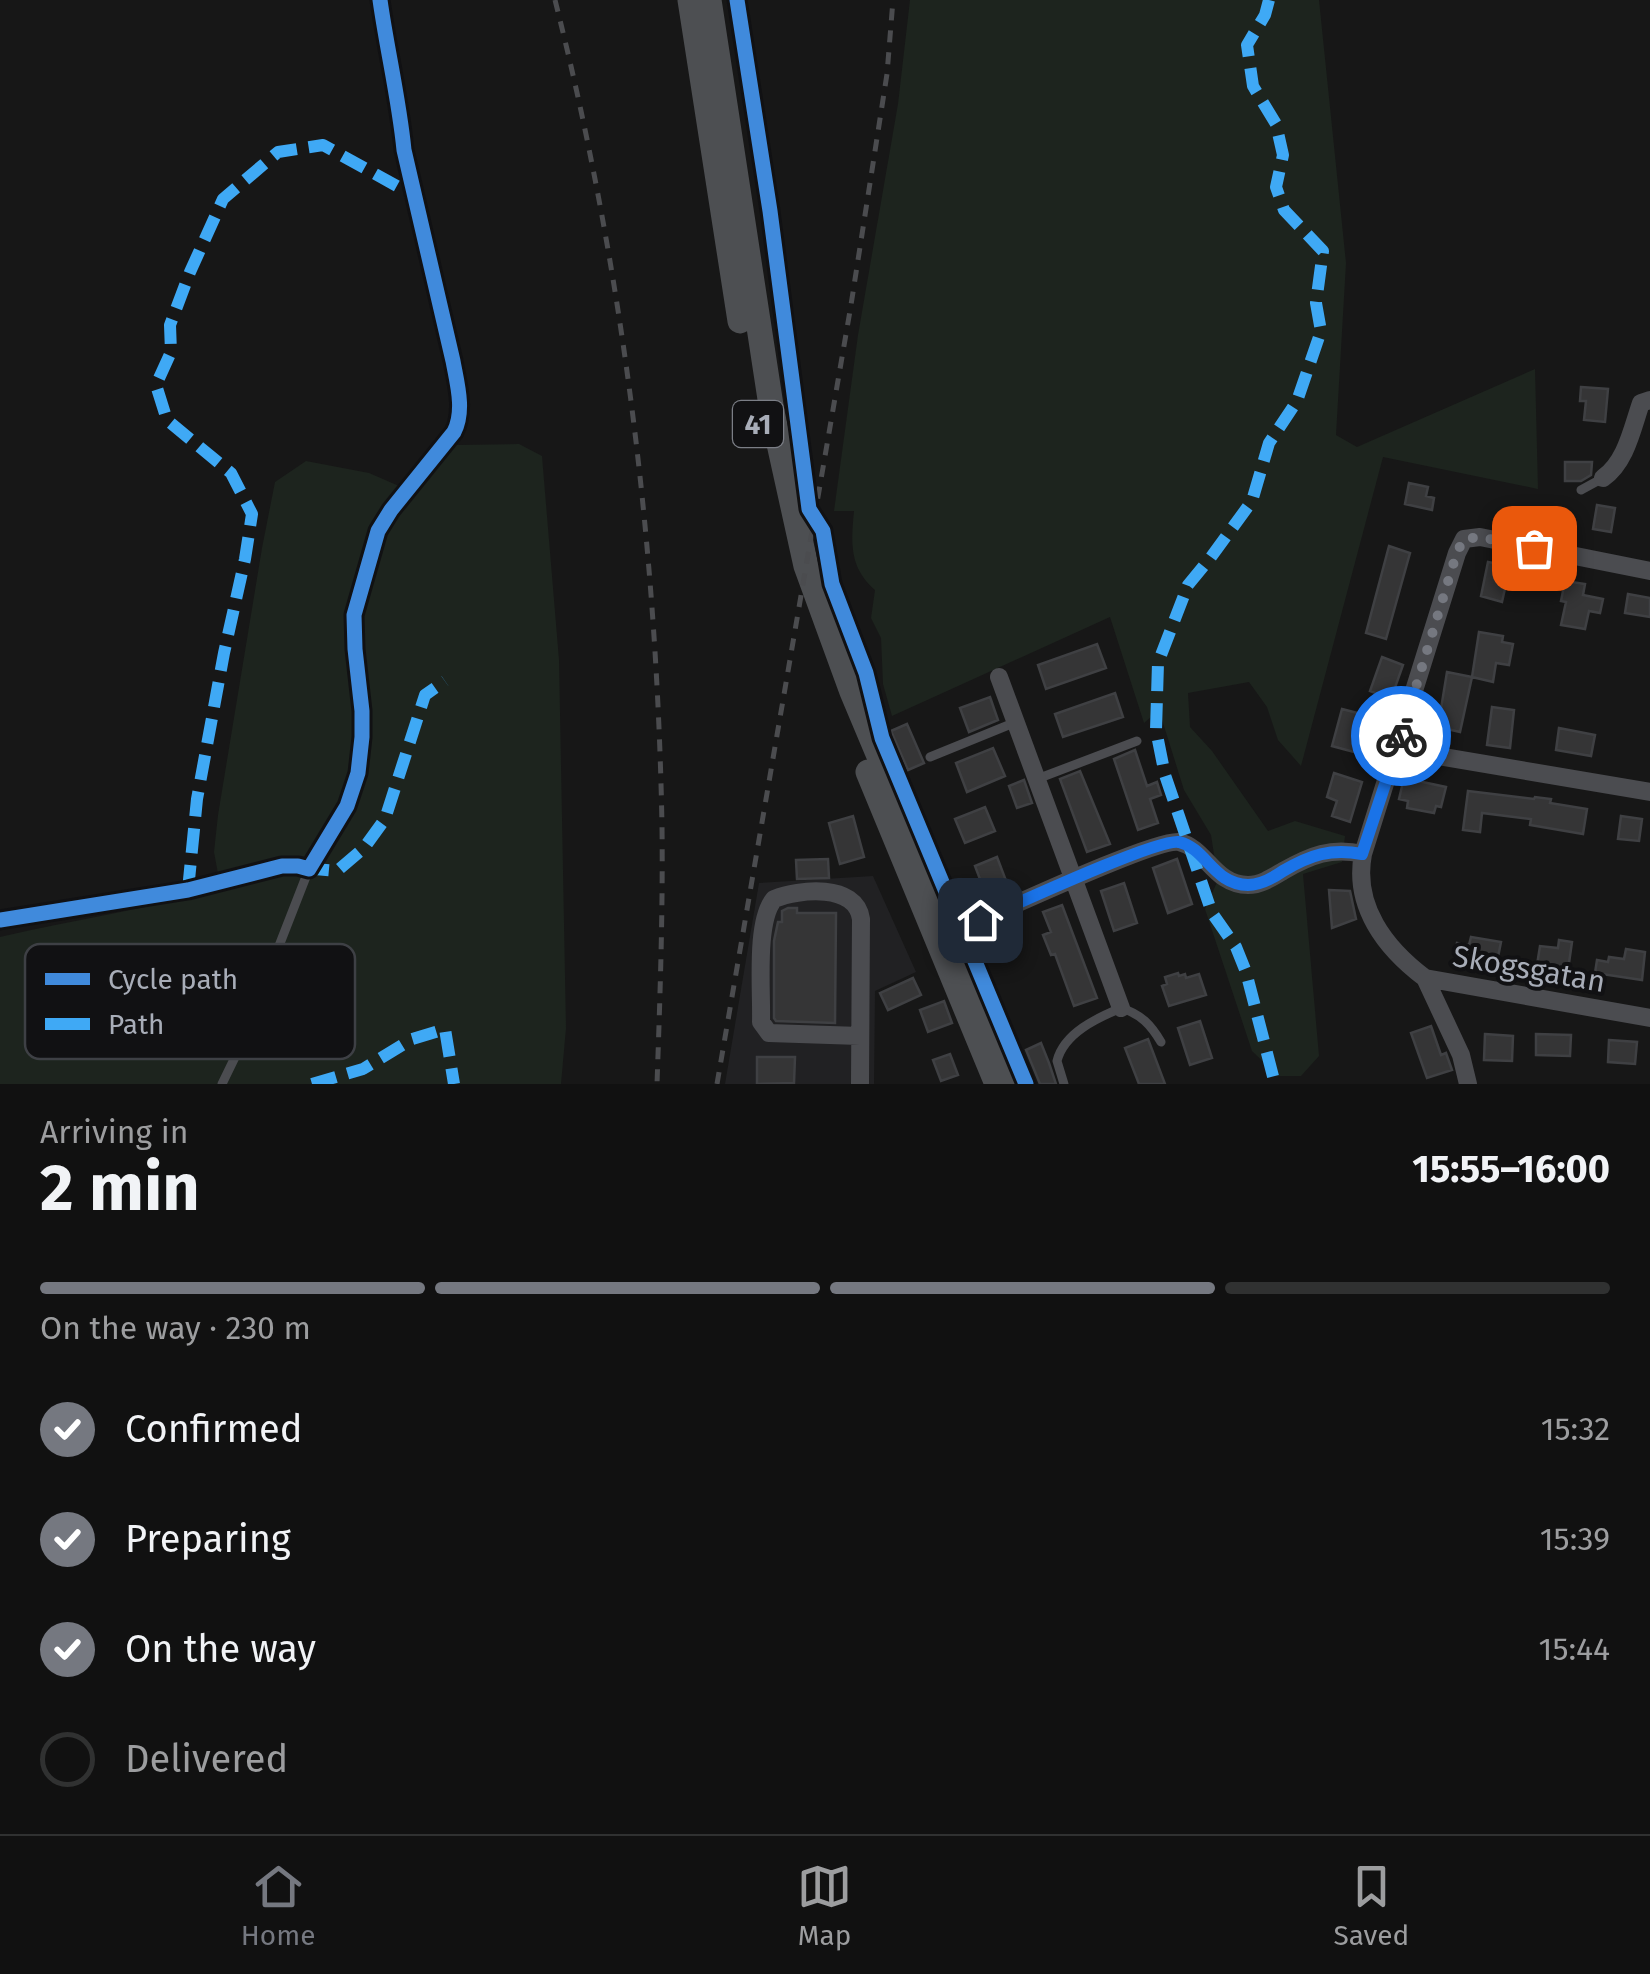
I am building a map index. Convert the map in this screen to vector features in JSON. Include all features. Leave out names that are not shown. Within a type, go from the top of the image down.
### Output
[{"type":"main road","name":"41","points":[[690,0],[756,414],[787,554],[834,688],[997,1084]]},
{"type":"main road","name":"41","points":[[709,0],[772,412],[806,566],[852,692],[1017,1084]]},
{"type":"street","points":[[1603,478],[1613,471],[1625,449],[1642,403],[1650,400]]},
{"type":"street","points":[[980,920],[1170,842],[1191,847],[1222,877],[1252,885],[1313,855],[1348,851],[1362,854],[1464,539],[1480,537],[1650,571]]},
{"type":"street","points":[[999,677],[1121,1008]]},
{"type":"street","points":[[1397,750],[1650,792]]},
{"type":"street","name":"Skogsgatan","points":[[1362,854],[1362,888],[1371,918],[1388,945],[1425,978],[1650,1018]]},
{"type":"street","points":[[860,1036],[769,1033],[764,1028],[762,933],[764,916],[774,899],[796,892],[839,894],[857,905],[861,919],[860,1084]]},
{"type":"street","points":[[1425,978],[1462,1056],[1468,1084]]},
{"type":"lane","points":[[1581,490],[1603,478]]},
{"type":"lane","points":[[930,757],[1016,722]]},
{"type":"lane","points":[[1038,779],[1138,741]]},
{"type":"lane","points":[[280,944],[309,870]]},
{"type":"lane","points":[[1064,1084],[1057,1061],[1063,1046],[1090,1023],[1121,1008],[1144,1020],[1161,1042]]},
{"type":"lane","points":[[222,1084],[234,1059]]},
{"type":"shaded area","points":[[910,0],[1319,0],[1346,263],[1336,435],[1357,447],[1535,369],[1538,489],[1383,457],[1301,766],[1278,740],[1267,707],[1249,682],[1188,693],[1190,727],[1212,751],[1268,831],[1295,821],[1345,836],[1342,862],[1303,874],[1319,1056],[1301,1076],[1278,1076],[1252,1051],[1205,909],[1218,880],[1211,835],[1184,790],[1159,710],[1144,723],[1110,617],[892,716],[883,684],[881,638],[871,618],[875,590],[860,572],[854,554],[854,511],[834,511],[858,335],[898,104]]},
{"type":"shaded area","points":[[519,444],[542,456],[559,660],[566,1028],[561,1084],[0,1084],[0,937],[221,890],[214,852],[218,815],[275,482],[306,461],[369,473],[415,493],[456,445]]},
{"type":"shaded area","points":[[873,876],[916,972],[875,991],[874,1084],[725,1084],[759,883]]},
{"type":"building","points":[[1581,387],[1608,389],[1605,422],[1584,420],[1586,401],[1580,401]]},
{"type":"building","points":[[1565,462],[1592,462],[1591,475],[1581,481],[1565,481]]},
{"type":"building","points":[[1409,483],[1428,487],[1426,496],[1434,498],[1432,510],[1405,504]]},
{"type":"building","points":[[1597,505],[1615,508],[1611,532],[1593,529]]},
{"type":"building","points":[[1541,509],[1553,511],[1551,522],[1562,524],[1559,539],[1536,534]]},
{"type":"building","points":[[1389,546],[1410,553],[1386,639],[1366,633]]},
{"type":"building","points":[[1488,562],[1510,566],[1502,602],[1481,596]]},
{"type":"building","points":[[1565,581],[1585,584],[1583,595],[1603,599],[1600,613],[1589,611],[1585,629],[1561,625]]},
{"type":"building","points":[[1628,594],[1650,598],[1650,617],[1625,613]]},
{"type":"building","points":[[1479,632],[1503,636],[1502,642],[1513,644],[1509,665],[1496,663],[1493,682],[1472,677]]},
{"type":"building","points":[[1097,644],[1106,668],[1046,689],[1038,665]]},
{"type":"building","points":[[1382,657],[1403,665],[1391,699],[1370,691]]},
{"type":"building","points":[[1447,672],[1472,677],[1460,732],[1438,727]]},
{"type":"building","points":[[1115,693],[1123,717],[1063,737],[1055,714]]},
{"type":"building","points":[[990,697],[998,720],[969,732],[960,708]]},
{"type":"building","points":[[1492,707],[1514,710],[1510,748],[1487,745]]},
{"type":"building","points":[[1342,709],[1365,715],[1354,752],[1332,746]]},
{"type":"building","points":[[907,724],[924,763],[908,770],[891,731]]},
{"type":"building","points":[[1559,728],[1595,735],[1591,756],[1556,750]]},
{"type":"building","points":[[993,748],[1005,776],[967,792],[956,763]]},
{"type":"building","points":[[1135,750],[1147,786],[1157,782],[1161,795],[1150,799],[1158,823],[1138,830],[1114,759]]},
{"type":"building","points":[[1080,771],[1110,844],[1087,852],[1060,779]]},
{"type":"building","points":[[1334,773],[1362,782],[1350,822],[1332,816],[1337,801],[1327,797]]},
{"type":"building","points":[[1404,778],[1446,787],[1441,807],[1436,806],[1434,813],[1407,808],[1408,801],[1399,799]]},
{"type":"building","points":[[1024,780],[1032,803],[1017,808],[1009,786]]},
{"type":"building","points":[[1468,791],[1551,799],[1550,803],[1587,809],[1583,834],[1530,825],[1531,819],[1482,813],[1480,832],[1463,830]]},
{"type":"building","points":[[985,807],[995,831],[965,843],[955,819]]},
{"type":"building","points":[[853,816],[864,857],[840,864],[829,823]]},
{"type":"building","points":[[1621,816],[1642,819],[1639,841],[1618,839]]},
{"type":"building","points":[[997,857],[1008,886],[986,895],[975,866]]},
{"type":"building","points":[[828,859],[829,878],[797,879],[796,860]]},
{"type":"building","points":[[1177,859],[1192,904],[1168,913],[1153,868]]},
{"type":"building","points":[[1124,883],[1137,923],[1114,931],[1101,891]]},
{"type":"building","points":[[1329,890],[1350,891],[1356,919],[1332,928]]},
{"type":"building","points":[[1062,905],[1097,998],[1074,1006],[1055,954],[1051,955],[1043,935],[1051,932],[1043,912]]},
{"type":"building","points":[[797,908],[797,913],[836,913],[835,1023],[774,1018],[774,941],[782,911]]},
{"type":"building","points":[[1471,937],[1501,942],[1498,957],[1470,952],[1469,957],[1455,955],[1457,943],[1469,945]]},
{"type":"building","points":[[1559,940],[1572,942],[1568,970],[1537,965],[1540,946],[1558,948]]},
{"type":"building","points":[[1626,949],[1645,952],[1642,980],[1595,973],[1597,960],[1624,959]]},
{"type":"building","points":[[1178,973],[1186,978],[1199,974],[1206,995],[1169,1006],[1162,986],[1167,984],[1165,977]]},
{"type":"building","points":[[913,978],[921,995],[888,1010],[880,993]]},
{"type":"building","points":[[944,1001],[952,1023],[928,1032],[920,1010]]},
{"type":"building","points":[[1200,1021],[1212,1058],[1190,1065],[1178,1028]]},
{"type":"building","points":[[1431,1026],[1441,1055],[1446,1053],[1452,1070],[1427,1078],[1411,1033]]},
{"type":"building","points":[[1485,1034],[1513,1036],[1512,1061],[1484,1060]]},
{"type":"building","points":[[1536,1034],[1571,1035],[1570,1056],[1536,1055]]},
{"type":"building","points":[[1148,1039],[1165,1084],[1139,1084],[1125,1048]]},
{"type":"building","points":[[1609,1040],[1637,1042],[1635,1064],[1608,1062]]},
{"type":"building","points":[[1041,1043],[1056,1084],[1040,1084],[1026,1050]]},
{"type":"building","points":[[950,1054],[958,1075],[941,1081],[933,1060]]},
{"type":"building","points":[[757,1057],[795,1057],[794,1083],[757,1084]]},
{"type":"railway","points":[[555,0],[600,204],[644,514],[662,826],[657,1084]]},
{"type":"railway","points":[[717,1084],[851,305],[887,74],[893,0]]},
{"type":"marked path","points":[[1269,0],[1247,45],[1253,86],[1276,124],[1283,155],[1276,187],[1284,210],[1323,251],[1316,303],[1321,331],[1297,401],[1269,443],[1252,501],[1188,585],[1158,663],[1156,730],[1165,775],[1212,913],[1236,947],[1246,972],[1275,1084]]},
{"type":"marked path","points":[[188,890],[197,799],[252,514],[231,473],[167,420],[156,385],[171,352],[170,325],[223,199],[278,152],[323,145],[413,195]]},
{"type":"marked path","points":[[304,868],[337,871],[364,848],[385,819],[425,695],[445,681]]},
{"type":"marked path","points":[[312,1084],[363,1069],[412,1039],[445,1029],[454,1084]]},
{"type":"cycle path","points":[[0,920],[188,890],[282,866],[309,869],[347,806],[358,773],[362,737],[354,615],[378,531],[454,432],[460,406],[404,150],[380,0]]},
{"type":"cycle path","points":[[737,0],[770,211],[809,509],[823,531],[832,584],[866,673],[882,738],[1026,1084]]},
{"type":"way so far","points":[[1401,736],[1464,539],[1480,537],[1534,548]]},
{"type":"route","points":[[980,920],[1170,842],[1191,847],[1222,877],[1252,885],[1313,855],[1348,851],[1362,854],[1401,736]]}]
